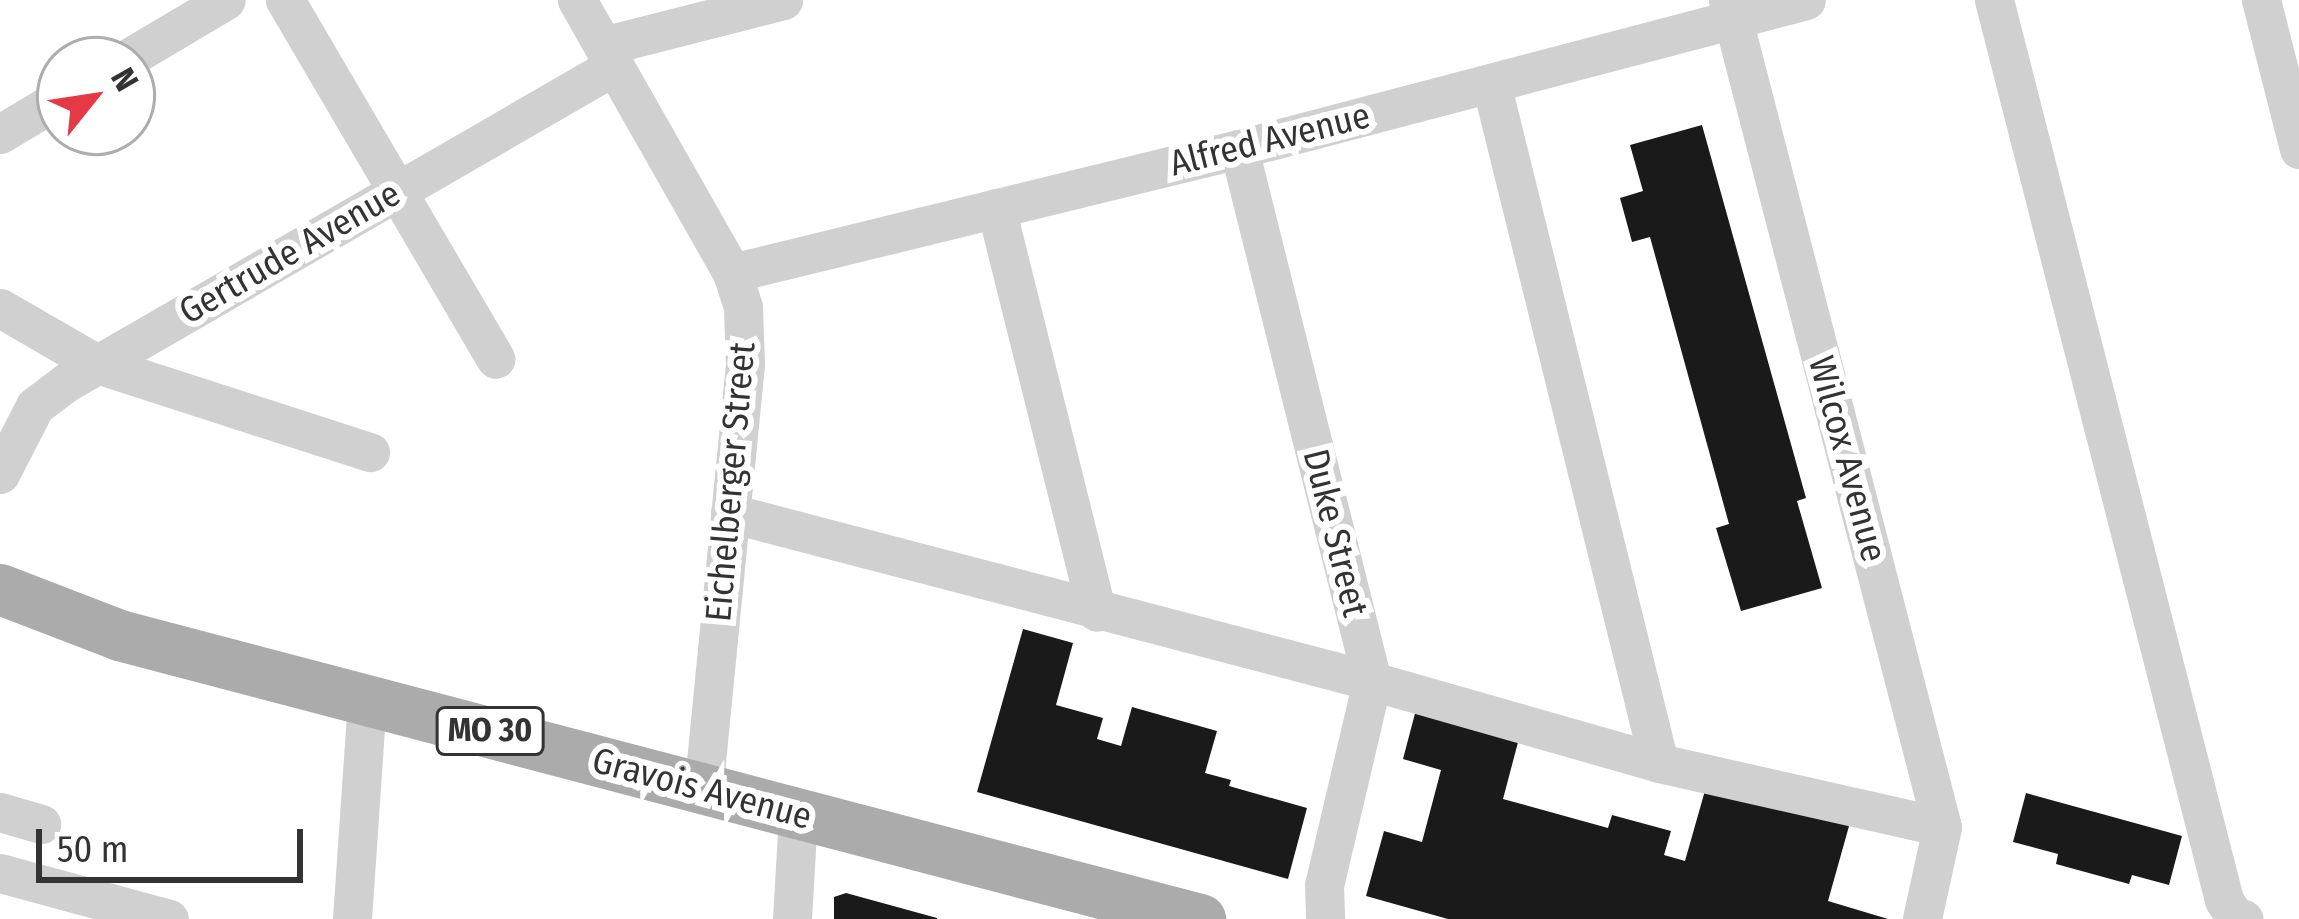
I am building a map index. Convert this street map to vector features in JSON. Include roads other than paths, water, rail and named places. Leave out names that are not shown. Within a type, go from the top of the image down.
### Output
[{"type":"main road","name":"Gravois Avenue","points":[[0,589],[104,631],[1200,919]]},
{"type":"street","points":[[156,42],[226,0]]},
{"type":"street","points":[[285,0],[496,359]]},
{"type":"street","name":"Eichelberger Street","points":[[577,0],[732,273],[743,307],[745,364],[703,789]]},
{"type":"street","name":"Gertrude Avenue","points":[[0,474],[35,406],[98,364],[400,190],[609,56],[783,0]]},
{"type":"street","name":"Alfred Avenue","points":[[732,273],[1491,83],[1730,10],[1806,0]]},
{"type":"street","points":[[1994,0],[2224,900],[2234,916],[2244,919]]},
{"type":"street","points":[[2261,0],[2299,149]]},
{"type":"street","name":"Wilcox Avenue","points":[[1730,10],[1942,827],[1922,919]]},
{"type":"street","points":[[1491,83],[1659,764]]},
{"type":"street","points":[[0,134],[36,112]]},
{"type":"street","name":"Duke Street","points":[[1239,149],[1372,681],[1324,885],[1325,919]]},
{"type":"street","points":[[996,208],[1096,612]]},
{"type":"street","points":[[0,308],[98,364],[370,452]]},
{"type":"street","points":[[730,513],[1372,681],[1659,764],[1942,827]]},
{"type":"street","points":[[352,919],[367,698]]},
{"type":"street","points":[[0,812],[41,824]]},
{"type":"street","points":[[792,919],[798,814]]},
{"type":"street","points":[[0,873],[145,916]]}]
